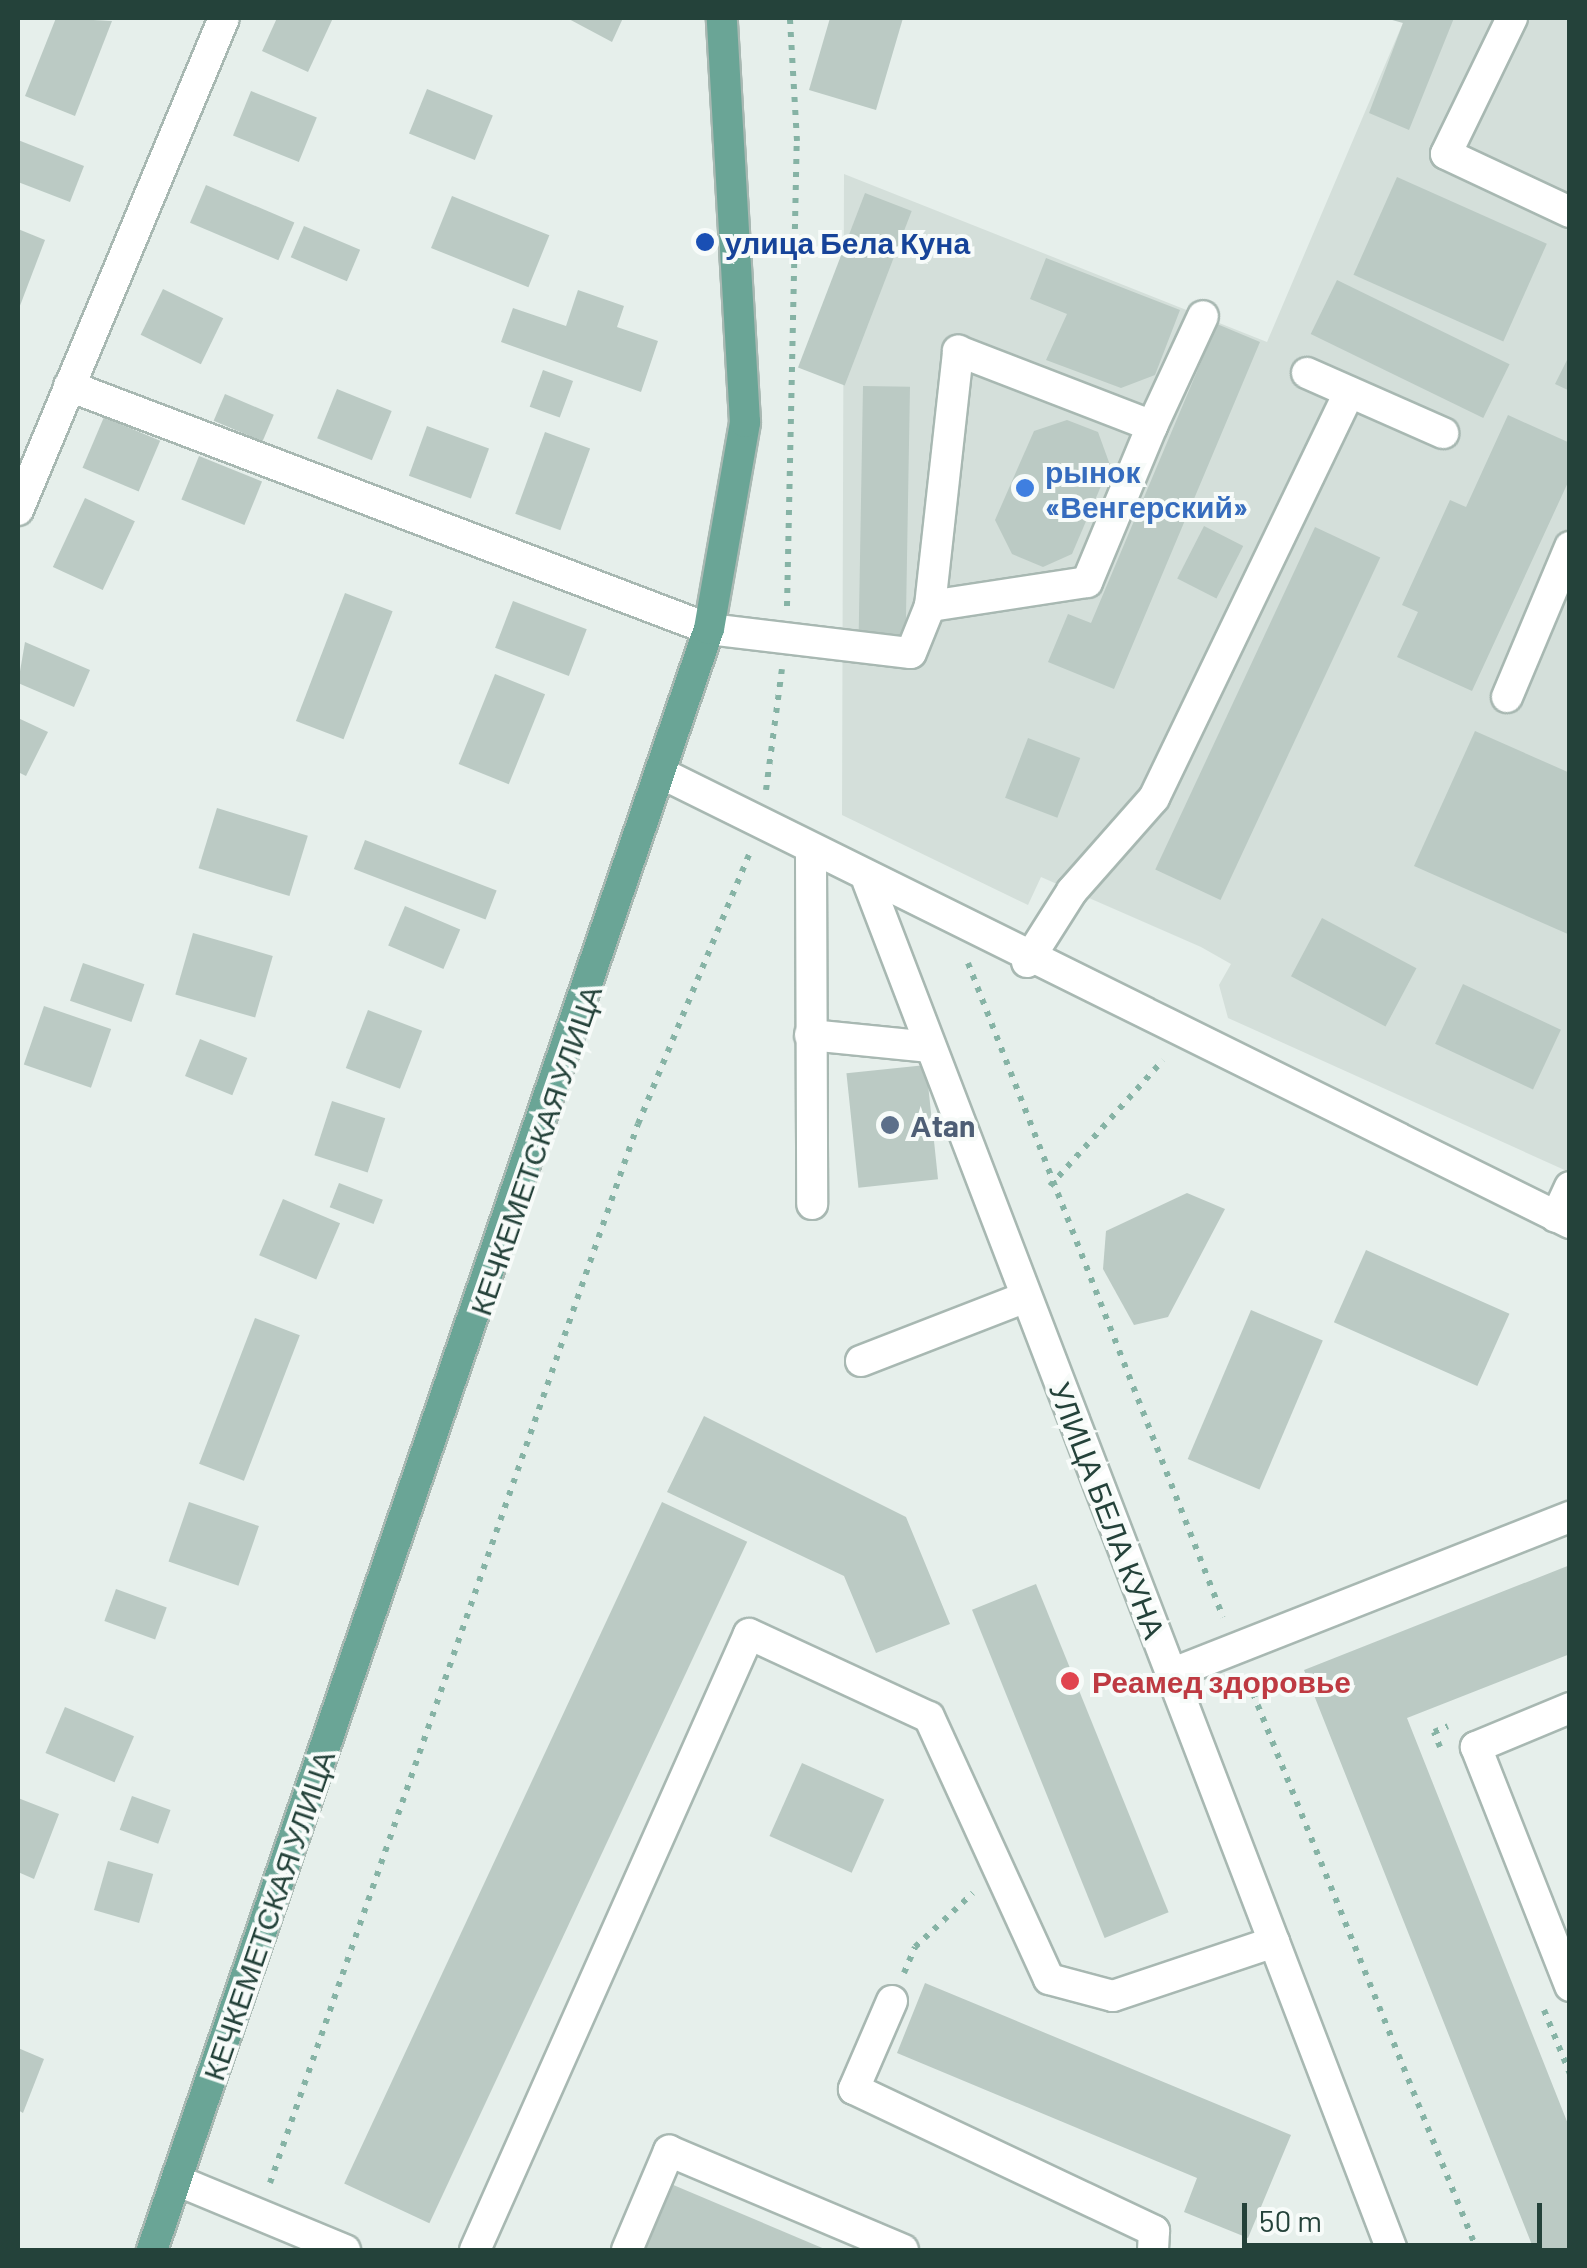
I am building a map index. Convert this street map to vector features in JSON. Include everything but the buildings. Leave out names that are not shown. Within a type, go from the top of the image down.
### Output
[{"type":"main road","name":"КЕЧКЕМЕТСКАЯ УЛИЦА","points":[[152,2250],[665,775],[709,629],[745,422],[722,18]]},
{"type":"street","points":[[18,510],[224,18]]},
{"type":"street","points":[[1512,18],[1446,154],[1570,212]]},
{"type":"street","points":[[930,606],[1087,582],[1203,316]]},
{"type":"street","points":[[68,386],[709,629],[912,654],[930,606],[958,350],[1152,426]]},
{"type":"street","points":[[1306,373],[1443,433]]},
{"type":"street","points":[[1027,962],[1072,891],[1154,798],[1349,392]]},
{"type":"street","points":[[1507,697],[1570,547]]},
{"type":"street","points":[[665,775],[762,823],[811,855],[954,926],[1563,1220],[1570,1187]]},
{"type":"street","points":[[811,855],[812,1204]]},
{"type":"street","name":"УЛИЦА БЕЛА КУНА","points":[[868,882],[1392,2250]]},
{"type":"street","points":[[810,1035],[930,1046]]},
{"type":"street","points":[[861,1361],[1026,1297]]},
{"type":"street","points":[[1171,1674],[1240,1661],[1570,1517]]},
{"type":"street","points":[[475,2250],[749,1634],[771,1655],[929,1717],[1048,1979],[1113,1996],[1274,1942]]},
{"type":"street","points":[[1570,1708],[1476,1746],[1570,1986]]},
{"type":"street","points":[[892,2002],[854,2089],[1154,2231],[1153,2250]]},
{"type":"street","points":[[627,2250],[669,2151],[903,2250]]},
{"type":"street","points":[[176,2180],[346,2250]]},
{"type":"path","points":[[258,2216],[638,1124],[762,823],[786,640],[797,141],[790,18]]},
{"type":"path","points":[[954,926],[1050,1186],[1477,2250]]},
{"type":"path","points":[[1050,1186],[1183,1038]]},
{"type":"path","points":[[1240,1661],[1263,1667]]},
{"type":"path","points":[[892,2002],[915,1947],[967,1896]]},
{"type":"shaded area","points":[[1405,18],[1569,18],[1569,1172],[1228,1018],[1219,985],[1231,964],[1201,947],[1041,877],[1028,905],[842,815],[844,174],[1267,342]]},
{"type":"place","name":"улица Бела Куна","points":[[705,242]]},
{"type":"place","name":"рынок «Венгерский»","points":[[1025,488]]},
{"type":"place","name":"Аtan","points":[[890,1125]]},
{"type":"place","name":"Реамед здоровье","points":[[1070,1681]]}]
